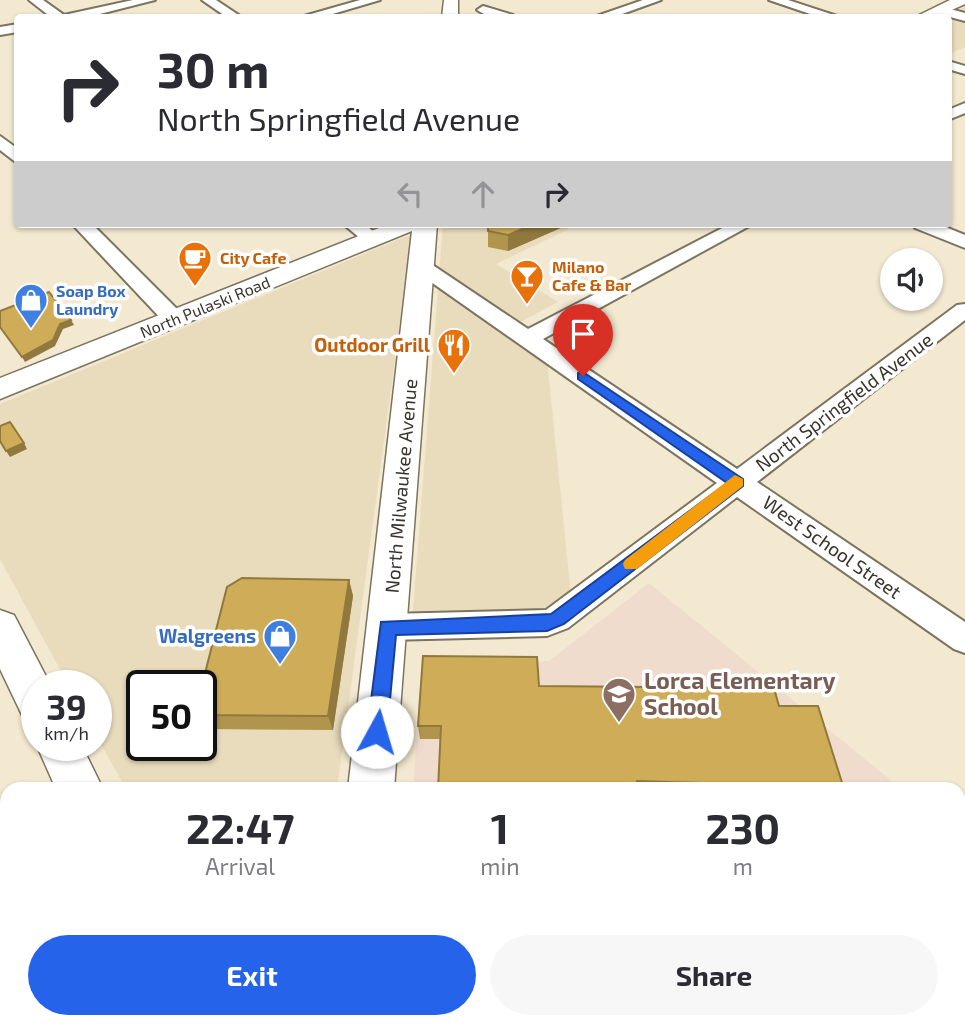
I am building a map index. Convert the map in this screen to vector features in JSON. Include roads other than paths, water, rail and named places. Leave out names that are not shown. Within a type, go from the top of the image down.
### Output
[{"type":"main road","points":[[927,14],[945,4]]},
{"type":"main road","name":"North Pulaski Road","points":[[0,389],[400,228]]},
{"type":"main road","name":"North Milwaukee Avenue","points":[[372,782],[425,228]]},
{"type":"main road","points":[[0,627],[22,670]]},
{"type":"main road","points":[[66,761],[77,782]]},
{"type":"street","points":[[35,0],[57,14]]},
{"type":"street","points":[[82,14],[149,0]]},
{"type":"street","points":[[208,0],[231,14]]},
{"type":"street","points":[[319,14],[374,0]]},
{"type":"street","points":[[618,0],[662,14]]},
{"type":"street","points":[[610,14],[655,0]]},
{"type":"street","points":[[775,0],[823,14]]},
{"type":"street","points":[[945,4],[965,17]]},
{"type":"street","points":[[482,10],[496,14]]},
{"type":"street","points":[[85,228],[174,319]]},
{"type":"street","points":[[358,228],[373,239]]},
{"type":"street","points":[[528,338],[736,228]]},
{"type":"street","points":[[932,228],[965,242]]},
{"type":"street","name":"West School Street","points":[[421,266],[965,639]]},
{"type":"street","name":"North Springfield Avenue","points":[[387,627],[547,623],[558,619],[965,310]]},
{"type":"place","name":"City Cafe","points":[[195,288]]},
{"type":"place","name":"Milano Cafe & Bar","points":[[527,306]]},
{"type":"place","name":"Soap Box Laundry","points":[[31,330]]},
{"type":"place","name":"Outdoor Grill","points":[[454,375]]},
{"type":"place","name":"Walgreens","points":[[280,666]]},
{"type":"place","name":"Lorca Elementary School","points":[[619,724]]}]
